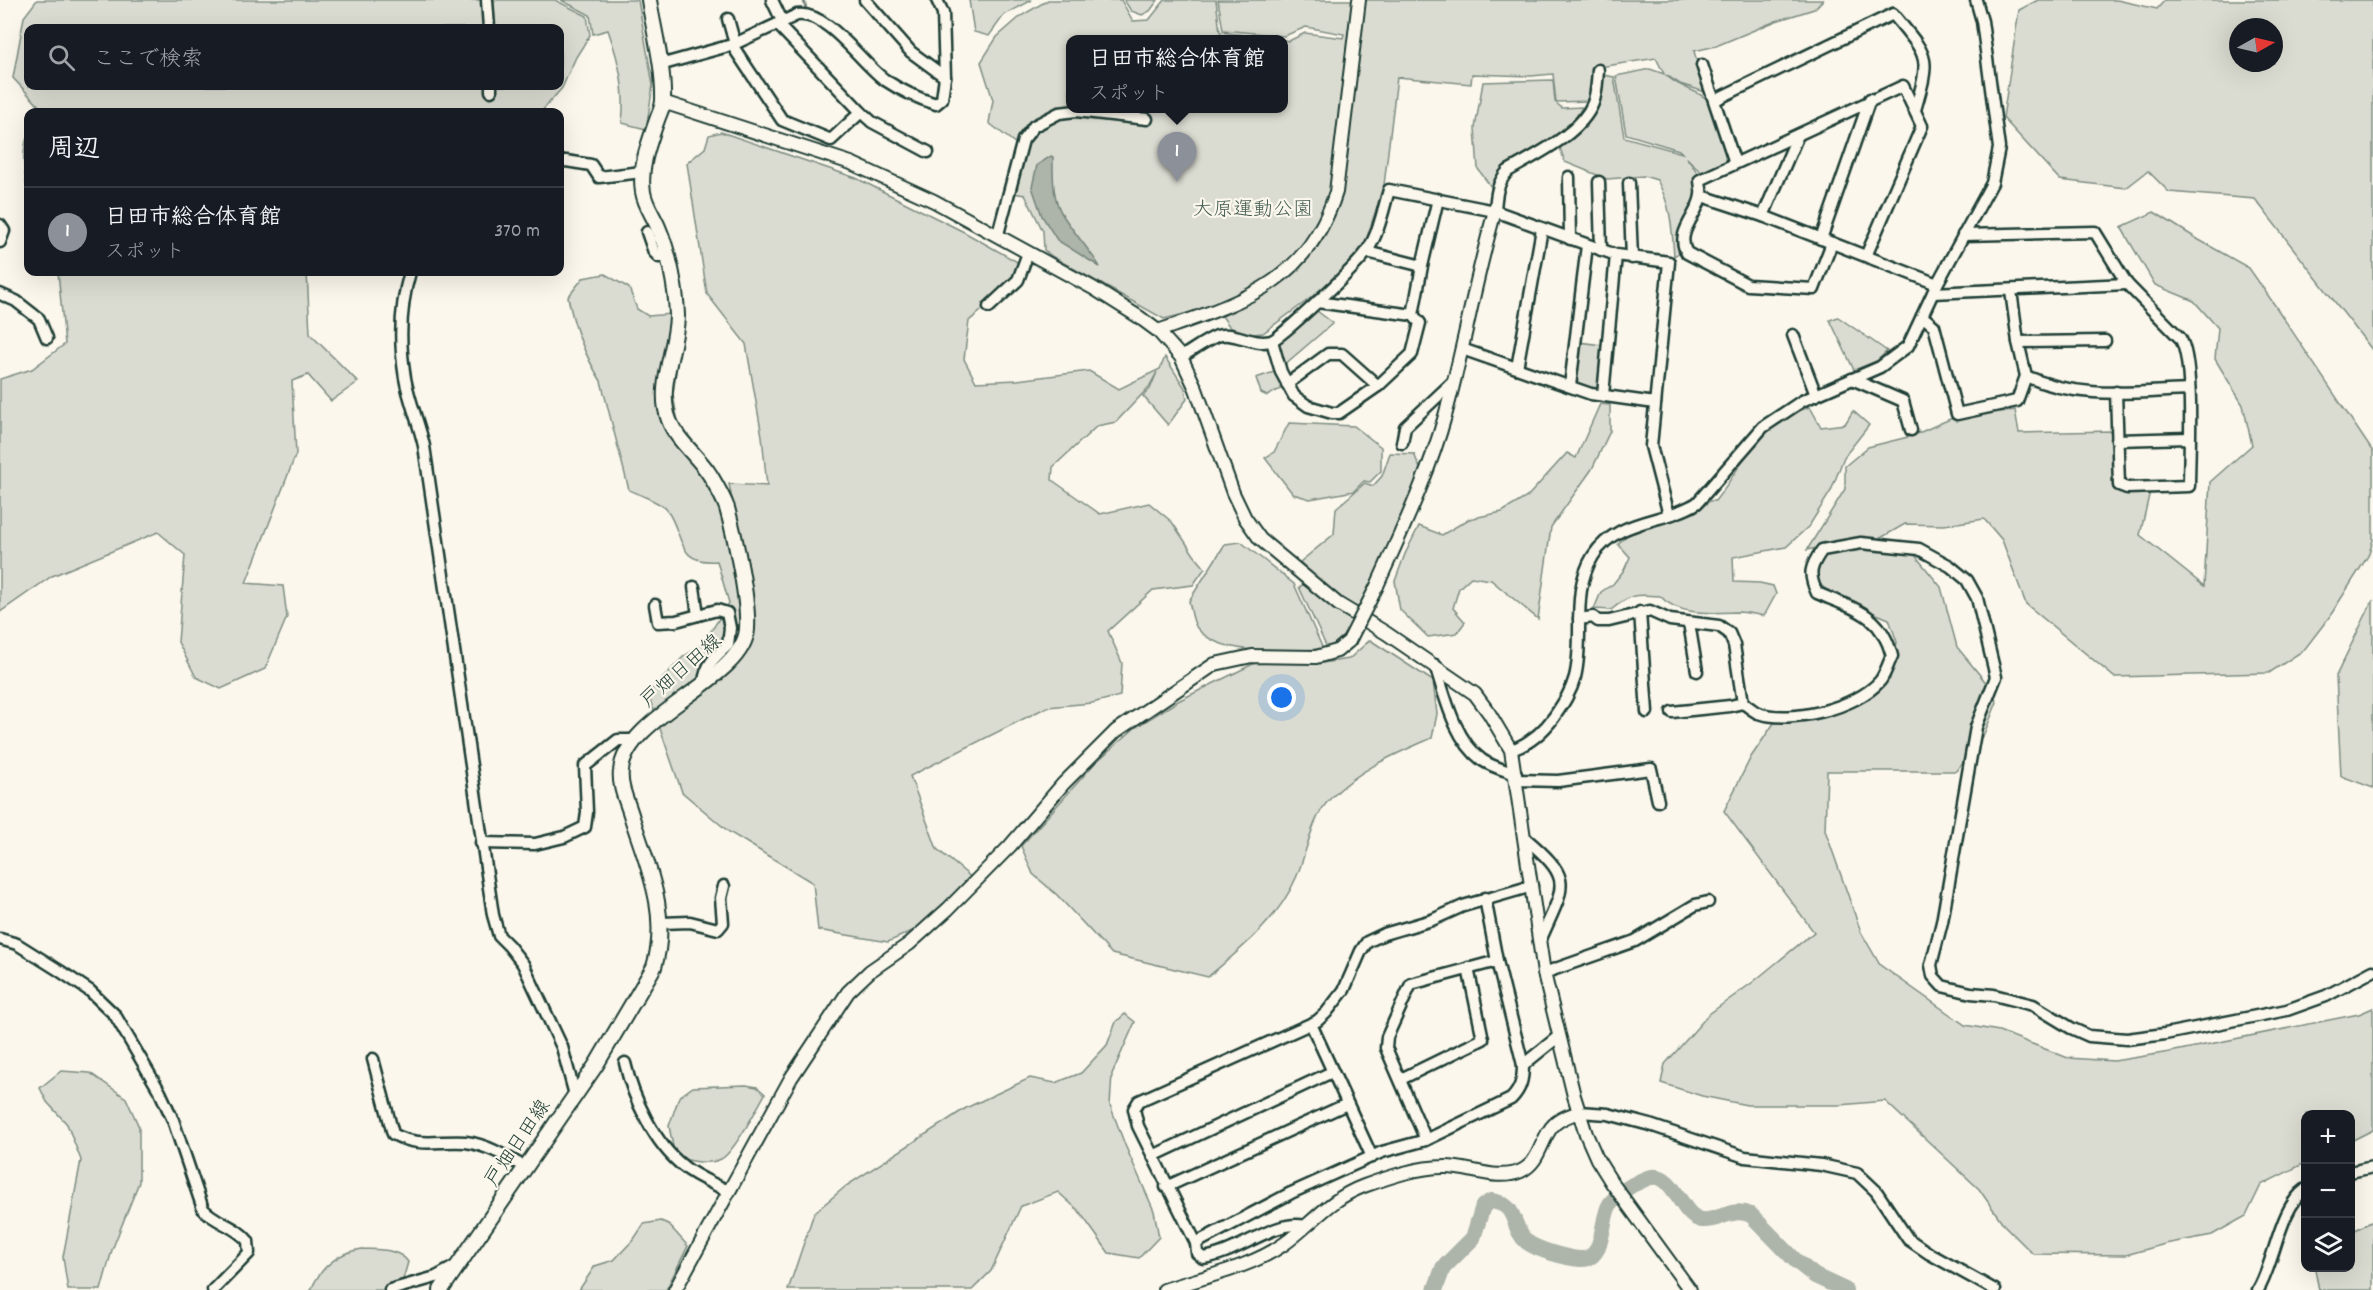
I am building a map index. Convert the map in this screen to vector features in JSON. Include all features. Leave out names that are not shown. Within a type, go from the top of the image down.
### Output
[{"type":"main road","name":"戸畑日田線","points":[[441,1290],[596,1065],[654,967],[659,951],[661,923],[654,885],[621,779],[623,758],[635,740],[727,665],[742,645],[748,631],[747,609],[726,507],[709,474],[677,433],[667,410],[665,392],[677,316],[667,256],[643,193],[642,171],[663,102],[660,65],[649,0]]},
{"type":"street","points":[[487,0],[489,24]]},
{"type":"street","points":[[772,0],[780,24],[861,112],[872,122],[928,152]]},
{"type":"street","points":[[864,0],[911,52],[945,77]]},
{"type":"street","points":[[660,65],[734,45],[797,15],[806,14],[826,24],[885,80],[936,104],[942,99],[945,77],[943,14],[937,0]]},
{"type":"street","points":[[1158,331],[1219,310],[1278,279],[1302,257],[1318,235],[1328,217],[1336,192],[1359,0]]},
{"type":"street","points":[[1511,750],[1529,742],[1549,723],[1566,700],[1575,676],[1582,579],[1593,556],[1605,541],[1620,531],[1644,521],[1685,510],[1697,503],[1763,427],[1802,401],[1880,367],[1908,346],[1935,289],[1992,183],[1999,148],[1982,21],[1976,0]]},
{"type":"street","points":[[1715,100],[1893,14],[1921,48],[1925,57],[1926,68],[1915,110]]},
{"type":"street","points":[[728,19],[734,45],[782,120],[831,140],[861,112]]},
{"type":"street","points":[[1702,65],[1735,163]]},
{"type":"street","points":[[675,1290],[791,1078],[848,992],[870,971],[909,945],[948,909],[1010,846],[1063,784],[1116,731],[1200,671],[1215,664],[1252,656],[1316,657],[1337,651],[1349,641],[1377,586],[1436,446],[1462,349],[1479,265],[1495,211],[1496,194],[1501,179],[1508,171],[1570,133],[1592,105],[1598,70]]},
{"type":"street","points":[[1832,243],[1814,289],[1748,285],[1687,253],[1683,247],[1685,231],[1701,196],[1700,180],[1870,99],[1903,86],[1922,126],[1866,256]]},
{"type":"street","points":[[1821,239],[1870,99]]},
{"type":"street","points":[[663,102],[851,164],[934,201],[998,234],[1139,317],[1158,331],[1181,357],[1196,389],[1233,493],[1245,518],[1260,539],[1338,604],[1435,665],[1475,694],[1490,713],[1511,750],[1544,973],[1579,1112],[1597,1159],[1625,1202],[1690,1290]]},
{"type":"street","points":[[998,234],[1023,140],[1034,126],[1059,113],[1066,112]]},
{"type":"street","points":[[1093,113],[1147,120]]},
{"type":"street","points":[[1763,216],[1798,135]]},
{"type":"street","points":[[564,161],[591,165],[599,177],[642,171]]},
{"type":"street","points":[[1569,177],[1570,239]]},
{"type":"street","points":[[1599,182],[1601,250]]},
{"type":"street","points":[[1629,183],[1632,258]]},
{"type":"street","points":[[1181,357],[1218,336],[1256,342],[1272,341],[1317,302],[1367,252],[1379,225],[1389,190],[1495,211],[1616,255],[1669,262],[1651,446],[1669,515]]},
{"type":"street","points":[[1701,196],[1763,216],[1866,256],[1935,289],[2011,291],[2127,284]]},
{"type":"street","points":[[1413,315],[1438,200]]},
{"type":"street","points":[[0,225],[4,231],[0,242]]},
{"type":"street","points":[[1517,368],[1542,229]]},
{"type":"street","points":[[647,232],[654,252],[659,257],[667,256]]},
{"type":"street","points":[[1963,236],[2096,232],[2127,284],[2180,338],[2185,346],[2189,390],[2189,486],[2127,488],[2119,484],[2116,392]]},
{"type":"street","points":[[1570,387],[1587,245]]},
{"type":"street","points":[[1367,252],[1422,266]]},
{"type":"street","points":[[989,307],[1018,280],[1028,253]]},
{"type":"street","points":[[1603,396],[1616,255]]},
{"type":"street","points":[[409,276],[403,300],[400,337],[405,378],[423,446],[493,915],[499,936],[523,964],[562,1047],[575,1095]]},
{"type":"street","points":[[1922,316],[1934,326],[1956,414],[2017,401],[2026,376],[2018,342],[2011,291]]},
{"type":"street","points":[[0,294],[16,301],[39,319],[47,338]]},
{"type":"street","points":[[1272,341],[1281,372],[1294,396],[1308,406],[1332,413],[1346,409],[1377,386],[1412,354],[1420,323],[1413,315],[1317,302]]},
{"type":"street","points":[[1793,335],[1816,395]]},
{"type":"street","points":[[2018,342],[2105,341]]},
{"type":"street","points":[[1462,349],[1570,387],[1603,396],[1655,403]]},
{"type":"street","points":[[1287,384],[1328,354],[1335,353],[1342,354],[1377,386]]},
{"type":"street","points":[[2026,376],[2078,392],[2189,390]]},
{"type":"street","points":[[1852,379],[1902,401],[1911,430]]},
{"type":"street","points":[[1402,443],[1405,427],[1454,381]]},
{"type":"street","points":[[2117,440],[2189,438]]},
{"type":"street","points":[[1672,712],[1743,703],[1758,713],[1793,716],[1845,705],[1880,681],[1892,656],[1887,638],[1865,613],[1817,593],[1811,580],[1812,564],[1822,550],[1861,543],[1919,549],[1950,566],[1967,580],[1977,598],[1996,677],[1976,727],[1942,922],[1931,965],[1933,976],[1942,986],[1971,993],[1994,995],[2033,1005],[2071,1029],[2089,1036],[2127,1039],[2165,1034],[2287,1010],[2326,996],[2373,971]]},
{"type":"street","points":[[693,587],[698,615]]},
{"type":"street","points":[[655,605],[658,622],[676,621],[717,610],[727,613],[730,628],[728,645],[709,662],[704,682]]},
{"type":"street","points":[[1579,619],[1593,617],[1598,621],[1609,621],[1650,611],[1670,620],[1719,626],[1729,633],[1734,645],[1743,703]]},
{"type":"street","points":[[1640,612],[1647,712]]},
{"type":"street","points":[[1689,622],[1697,671]]},
{"type":"street","points":[[1435,665],[1458,728],[1471,749],[1481,759],[1516,777],[1558,781],[1651,769],[1658,801]]},
{"type":"street","points":[[481,843],[535,844],[564,837],[585,827],[587,812],[585,766],[618,740],[635,740]]},
{"type":"street","points":[[1525,838],[1557,869],[1561,880],[1560,896],[1540,941]]},
{"type":"street","points":[[661,923],[690,922],[718,929],[723,923],[721,898],[724,886]]},
{"type":"street","points":[[1305,1226],[1296,1224],[1284,1226],[1215,1257],[1203,1258],[1197,1252],[1196,1243],[1166,1186],[1136,1118],[1134,1109],[1139,1101],[1311,1024],[1336,1002],[1344,990],[1360,951],[1367,942],[1384,934],[1432,920],[1485,898],[1532,886]]},
{"type":"street","points":[[1196,1243],[1291,1193],[1371,1157],[1426,1140],[1511,1099],[1517,1093],[1522,1080],[1523,1065],[1497,961],[1485,898]]},
{"type":"street","points":[[1544,973],[1635,941],[1695,905],[1708,902]]},
{"type":"street","points":[[0,939],[17,944],[60,970],[90,991],[115,1016],[160,1092],[173,1119],[203,1209],[211,1218],[235,1229],[248,1241],[249,1253],[213,1290]]},
{"type":"street","points":[[1426,1140],[1386,1048],[1387,1037],[1411,984],[1497,961]]},
{"type":"street","points":[[1401,1079],[1483,1039],[1468,968]]},
{"type":"street","points":[[1311,1024],[1371,1157]]},
{"type":"street","points":[[1523,1065],[1559,1036]]},
{"type":"street","points":[[373,1059],[393,1134],[408,1142],[467,1142],[484,1146],[526,1168]]},
{"type":"street","points":[[625,1063],[635,1097],[663,1144],[683,1166],[728,1191]]},
{"type":"street","points":[[1153,1156],[1332,1072]]},
{"type":"street","points":[[1166,1186],[1347,1104]]},
{"type":"street","points":[[1164,1290],[1263,1257],[1284,1244],[1328,1205],[1365,1186],[1413,1172],[1446,1167],[1497,1174],[1511,1174],[1522,1170],[1533,1161],[1543,1147],[1549,1130],[1559,1120],[1579,1112],[1608,1114],[1650,1125],[1745,1158],[1821,1165],[1857,1173],[1876,1191],[1908,1239],[1930,1254],[1995,1290]]},
{"type":"street","points":[[2355,1171],[2373,1167]]},
{"type":"street","points":[[2258,1290],[2266,1277],[2292,1203],[2301,1194]]},
{"type":"street","points":[[390,1290],[436,1277],[459,1264]]},
{"type":"green space","points":[[37,0],[555,0],[587,16],[590,35],[576,57],[564,84],[564,24],[24,24],[24,90],[13,78],[24,17]]},
{"type":"green space","points":[[561,0],[638,0],[653,85],[646,129],[622,123],[621,76],[608,30],[593,34],[590,15]]},
{"type":"green space","points":[[969,0],[1032,0],[1004,15],[989,36],[974,32]]},
{"type":"green space","name":"大原運動公園","points":[[1048,0],[1121,0],[1133,21],[1149,20],[1165,0],[1216,0],[1220,32],[1245,35],[1066,35],[1066,113],[1288,113],[1288,41],[1305,33],[1343,38],[1344,34],[1306,27],[1286,35],[1223,30],[1218,0],[1823,0],[1814,9],[1776,21],[1716,46],[1694,51],[1705,92],[1680,84],[1666,75],[1671,80],[1700,94],[1710,102],[1719,121],[1731,160],[1703,174],[1686,157],[1698,173],[1696,197],[1681,227],[1680,252],[1674,256],[1668,207],[1657,180],[1644,176],[1607,179],[1565,162],[1560,148],[1595,112],[1603,75],[1614,77],[1624,137],[1682,153],[1679,150],[1626,134],[1616,76],[1650,69],[1664,74],[1656,58],[1594,68],[1589,101],[1556,102],[1553,74],[1531,76],[1472,74],[1471,84],[1397,77],[1384,185],[1362,253],[1308,300],[1263,333],[1242,335],[1229,326],[1215,306],[1164,319],[1044,250],[1043,231],[1025,195],[1007,192],[1016,144],[989,123],[993,100],[981,62],[997,37],[1021,16]]},
{"type":"green space","points":[[1124,0],[1158,0],[1150,11],[1142,15],[1131,11]]},
{"type":"green space","points":[[2038,0],[2117,0],[2157,9],[2165,0],[2373,0],[2373,351],[2255,199],[2169,192],[2148,171],[2126,188],[2060,180],[2003,118],[2019,10]]},
{"type":"green space","points":[[1553,80],[1555,102],[1562,108],[1582,107],[1566,128],[1511,164],[1491,187],[1478,169],[1475,128],[1483,82]]},
{"type":"green space","points":[[24,90],[560,90],[544,108],[40,107]]},
{"type":"green space","points":[[721,132],[856,178],[964,232],[1021,264],[1005,289],[969,321],[964,359],[976,382],[1017,380],[1089,371],[1119,389],[1160,369],[1165,357],[1185,388],[1187,399],[1168,425],[1143,396],[1150,389],[1157,372],[1149,387],[1116,422],[1097,426],[1053,467],[1052,480],[1100,514],[1149,503],[1172,522],[1205,568],[1193,585],[1153,590],[1108,631],[1122,663],[1120,696],[1092,703],[1047,707],[910,776],[937,849],[972,878],[921,927],[888,942],[818,930],[813,883],[729,832],[682,792],[648,694],[683,657],[703,644],[729,603],[717,561],[694,558],[683,547],[667,510],[629,490],[601,381],[580,340],[568,297],[583,278],[605,274],[629,288],[637,309],[648,316],[672,314],[679,348],[673,395],[678,422],[704,455],[726,496],[741,546],[729,484],[767,486],[762,436],[746,344],[707,294],[687,163],[705,148],[709,135]]},
{"type":"green space","points":[[2154,212],[2249,268],[2373,452],[2373,540],[2368,556],[2330,616],[2304,650],[2269,673],[2114,677],[2026,604],[2002,540],[1984,519],[1944,525],[1905,524],[1879,539],[1807,550],[1845,489],[1845,466],[1868,447],[1912,436],[1950,419],[2015,410],[2019,433],[2113,431],[2116,491],[2150,491],[2140,535],[2204,586],[2210,482],[2252,445],[2243,405],[2215,359],[2218,328],[2194,301],[2155,285],[2121,227]]},
{"type":"green space","points":[[58,276],[307,276],[310,334],[358,382],[331,401],[308,375],[292,381],[296,454],[246,583],[283,586],[287,617],[265,669],[221,689],[196,677],[178,642],[185,555],[158,532],[52,576],[0,612],[0,379],[32,369],[65,344]]},
{"type":"green space","points":[[1313,308],[1333,323],[1284,365],[1276,340]]},
{"type":"green space","points":[[1838,317],[1887,351],[1877,361],[1854,370],[1830,320]]},
{"type":"green space","points":[[1579,342],[1602,345],[1598,390],[1582,388],[1574,384]]},
{"type":"green space","points":[[1277,371],[1283,388],[1267,396],[1261,393],[1256,378]]},
{"type":"green space","points":[[1600,404],[1610,405],[1610,431],[1592,469],[1551,527],[1538,619],[1491,580],[1471,577],[1459,588],[1453,608],[1465,622],[1457,633],[1428,637],[1400,610],[1395,581],[1419,526],[1442,535],[1469,519],[1502,512],[1527,497],[1567,453],[1576,458]]},
{"type":"green space","points":[[1810,407],[1821,427],[1845,424],[1853,411],[1869,425],[1844,457],[1831,491],[1809,526],[1786,547],[1733,557],[1734,582],[1773,586],[1776,594],[1764,616],[1743,612],[1695,612],[1676,607],[1660,596],[1651,595],[1628,598],[1611,610],[1594,609],[1601,592],[1613,584],[1624,570],[1630,557],[1618,544],[1627,535],[1652,523],[1694,513],[1710,501],[1715,501],[1764,434],[1791,414]]},
{"type":"green space","points":[[1289,423],[1354,426],[1381,447],[1381,471],[1370,482],[1364,481],[1354,491],[1310,499],[1293,494],[1265,458],[1274,452]]},
{"type":"green space","points":[[1390,453],[1414,454],[1422,473],[1360,612],[1337,598],[1300,562],[1334,534],[1336,508],[1365,483],[1373,486],[1382,476]]},
{"type":"green space","points":[[1241,542],[1294,584],[1323,649],[1274,651],[1238,648],[1208,638],[1197,628],[1189,601],[1225,544]]},
{"type":"green space","points":[[1860,548],[1914,554],[1941,587],[1957,647],[1988,685],[1997,702],[1984,734],[1956,771],[1827,771],[1825,830],[1861,932],[1880,965],[1965,1025],[1999,1031],[2068,1058],[2114,1061],[2170,1052],[2359,1014],[2373,1008],[2373,1130],[2355,1139],[2355,1110],[2301,1110],[2301,1165],[2261,1185],[2246,1216],[2212,1235],[2165,1244],[2126,1255],[2033,1254],[2004,1225],[1979,1189],[1885,1101],[1840,1105],[1747,1105],[1702,1096],[1661,1083],[1665,1064],[1709,1014],[1753,982],[1814,932],[1724,811],[1751,757],[1774,723],[1839,713],[1890,679],[1897,642],[1889,619],[1840,598],[1823,587],[1816,574],[1823,554]]},
{"type":"green space","points":[[1306,583],[1354,621],[1345,639],[1327,648],[1299,587]]},
{"type":"green space","points":[[2373,600],[2373,788],[2341,776],[2336,676]]},
{"type":"green space","points":[[1370,640],[1433,681],[1437,714],[1432,738],[1391,756],[1365,771],[1330,799],[1313,826],[1300,869],[1279,907],[1258,932],[1208,977],[1112,954],[1057,895],[1033,874],[1021,846],[1095,763],[1136,727],[1178,701],[1255,663],[1322,663],[1349,659]]},
{"type":"green space","points":[[1125,1014],[1135,1022],[1112,1074],[1110,1105],[1154,1211],[1159,1237],[1139,1258],[1109,1253],[1079,1211],[1058,1192],[1021,1206],[991,1271],[972,1290],[788,1290],[814,1213],[846,1186],[966,1108],[1030,1078],[1055,1083],[1081,1073],[1107,1045],[1116,1022]]},
{"type":"green space","points":[[61,1071],[90,1073],[126,1098],[139,1127],[139,1182],[112,1250],[101,1290],[68,1290],[63,1257],[81,1160],[67,1124],[47,1102],[40,1088]]},
{"type":"green space","points":[[746,1085],[757,1087],[765,1094],[732,1149],[721,1159],[709,1162],[675,1157],[669,1126],[679,1097],[693,1087]]},
{"type":"green space","points":[[661,1221],[668,1224],[688,1246],[666,1290],[579,1290],[595,1266],[614,1260],[634,1239],[644,1224]]},
{"type":"green space","points":[[2373,1221],[2373,1290],[2319,1290],[2315,1272],[2355,1272],[2355,1230]]},
{"type":"green space","points":[[362,1249],[393,1252],[404,1257],[408,1262],[400,1290],[311,1290],[319,1275],[331,1262],[345,1254]]},
{"type":"shaded area","points":[[1053,157],[1055,196],[1060,210],[1100,267],[1057,240],[1042,216],[1032,187],[1037,165]]},
{"type":"waterway","points":[[804,0],[806,9]]},
{"type":"waterway","points":[[1435,1290],[1443,1268],[1473,1238],[1483,1206],[1491,1201],[1500,1203],[1510,1211],[1518,1230],[1532,1245],[1568,1257],[1588,1258],[1598,1246],[1610,1204],[1627,1188],[1652,1177],[1667,1182],[1688,1212],[1702,1220],[1737,1212],[1751,1215],[1796,1261],[1815,1276],[1845,1290]]},
{"type":"place","name":"日田市総合体育館","points":[[1177,182]]}]
